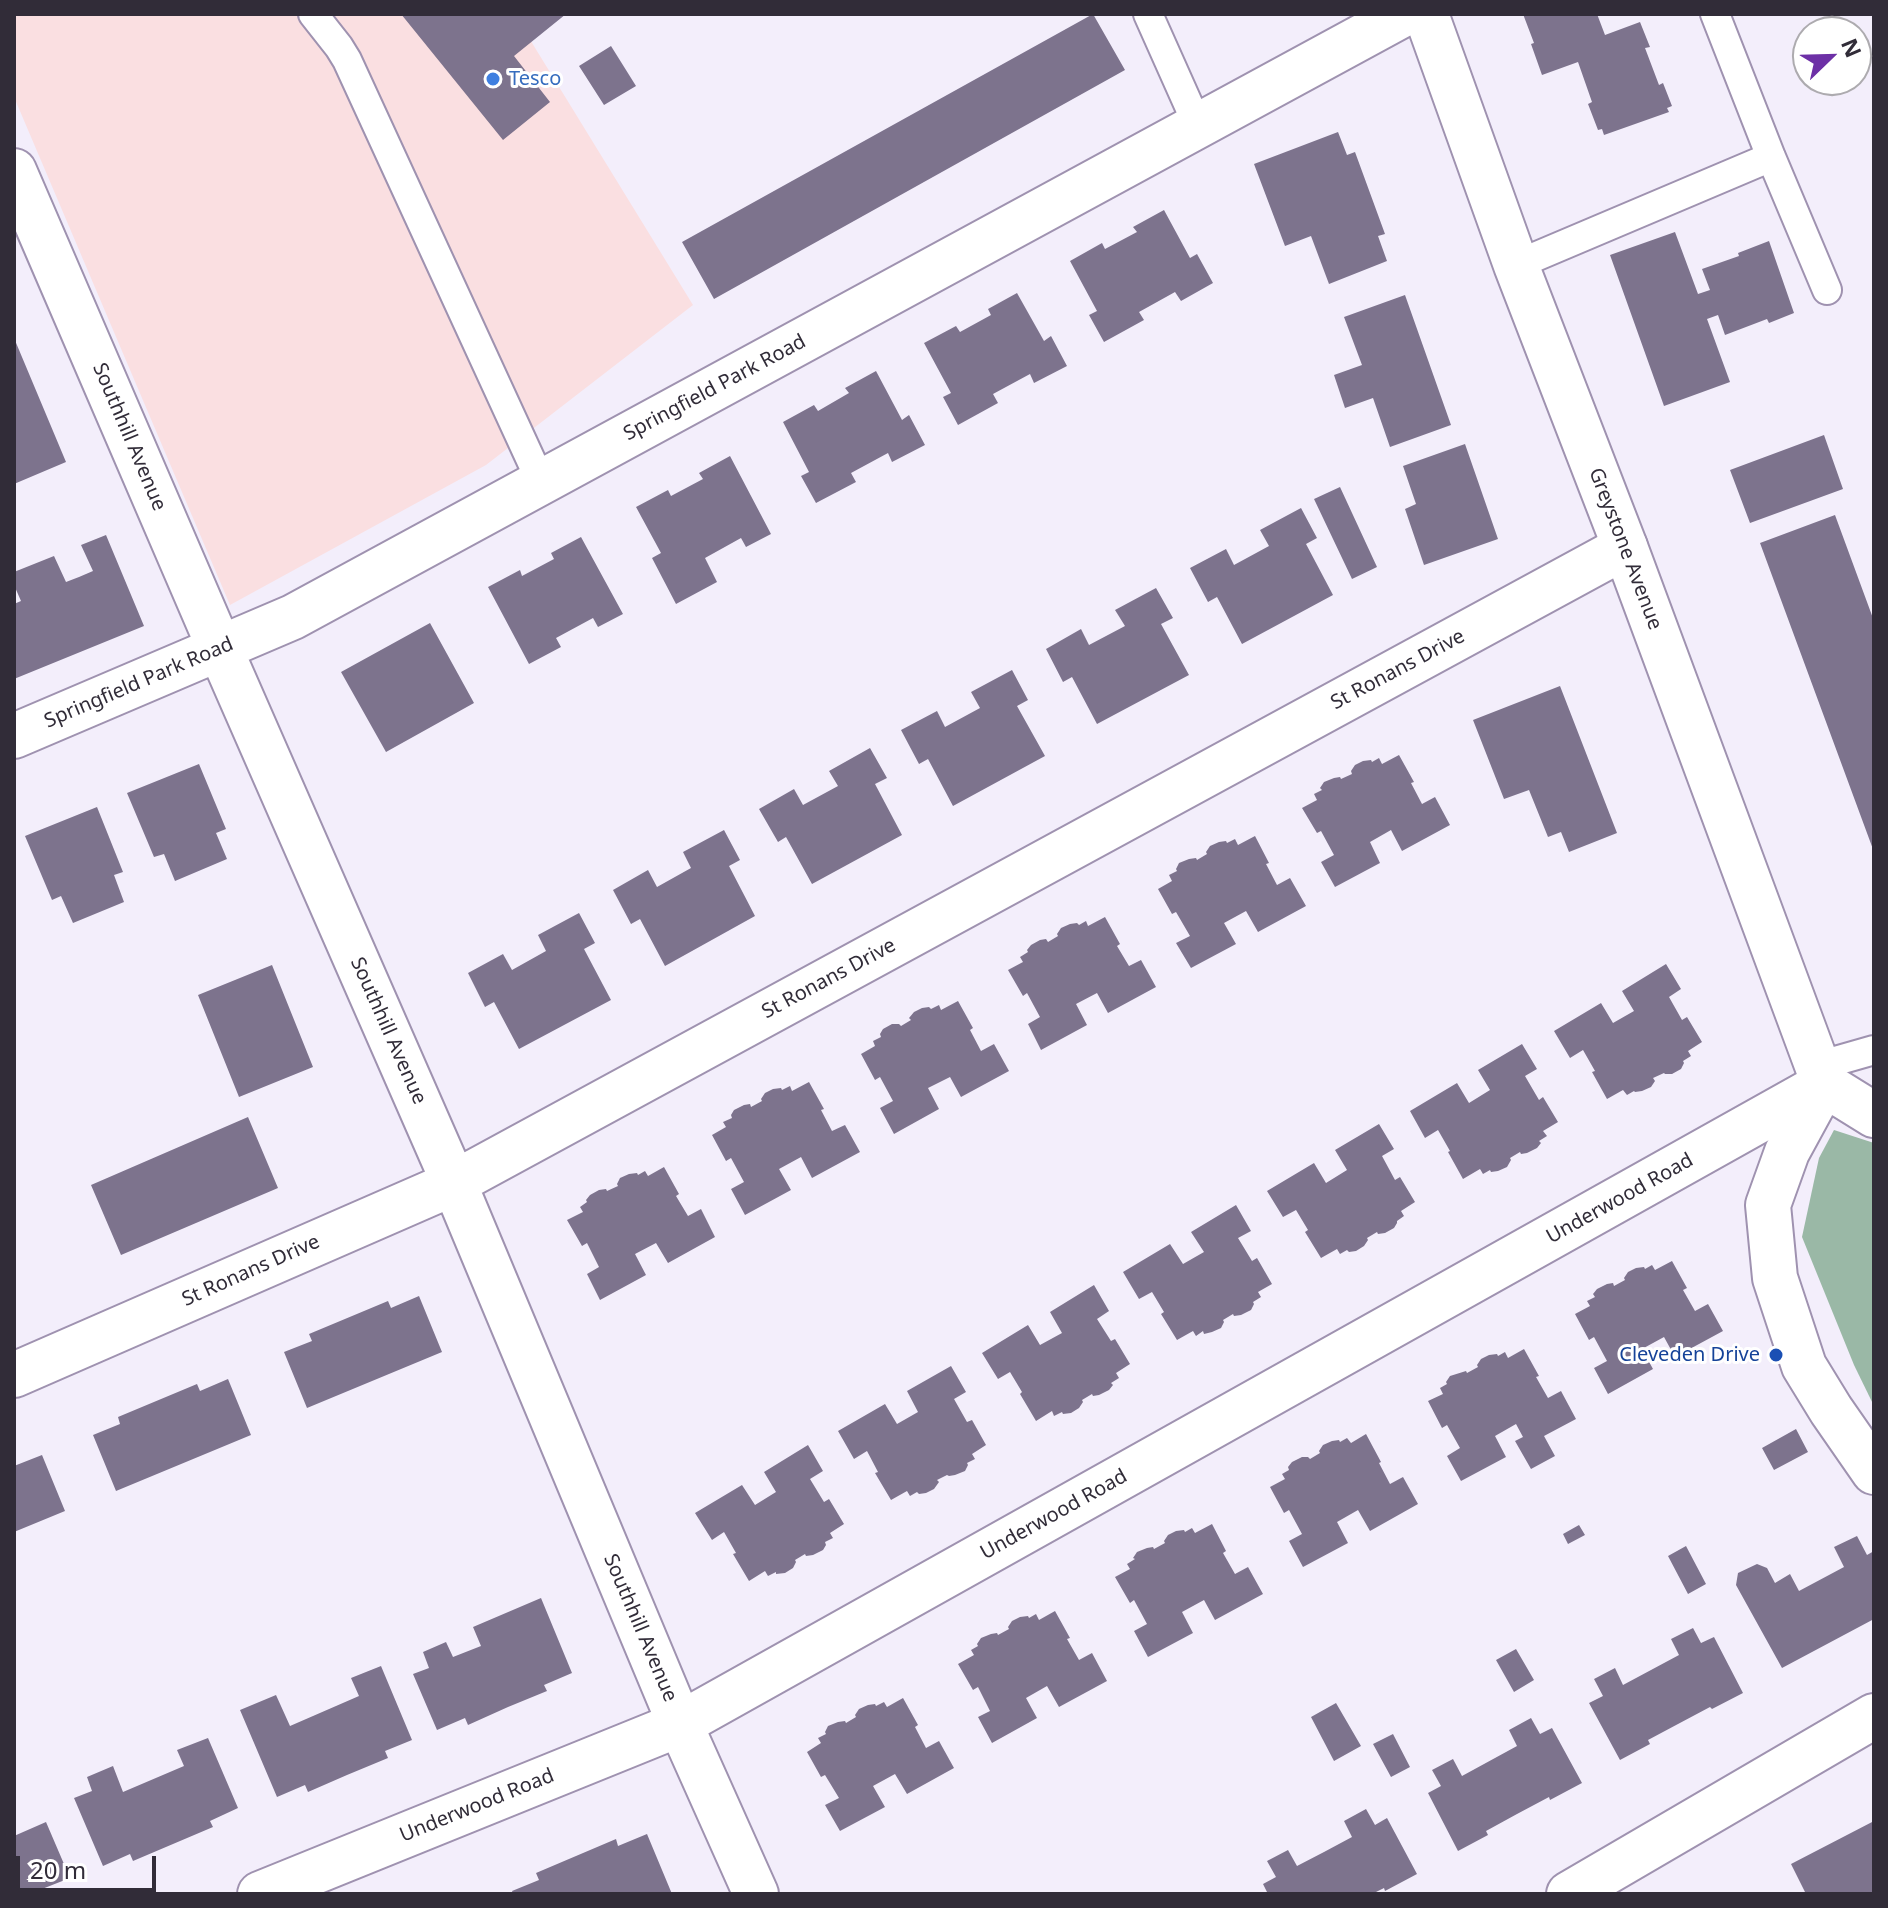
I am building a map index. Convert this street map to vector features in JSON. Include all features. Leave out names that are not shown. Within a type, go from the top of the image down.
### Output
[{"type":"street","name":"Springfield Park Road","points":[[14,736],[293,617],[1404,14]]},
{"type":"street","name":"Greystone Avenue","points":[[1426,14],[1516,265],[1625,547],[1821,1075]]},
{"type":"street","name":"Southhill Avenue","points":[[14,171],[454,1183],[680,1724],[756,1894]]},
{"type":"street","name":"St Ronans Drive","points":[[14,1375],[454,1183],[1625,547]]},
{"type":"street","points":[[1874,1115],[1821,1075],[1787,1152],[1768,1205],[1775,1278],[1804,1366],[1874,1472]]},
{"type":"street","name":"Underwood Road","points":[[260,1894],[680,1724],[1821,1075]]},
{"type":"street","points":[[1569,1894],[1874,1716]]},
{"type":"lane","points":[[313,14],[347,60],[541,482]]},
{"type":"lane","points":[[1148,14],[1198,126]]},
{"type":"lane","points":[[1715,14],[1827,290]]},
{"type":"lane","points":[[1516,265],[1771,157]]},
{"type":"lane","points":[[1821,1075],[1874,1050]]},
{"type":"shaded area","name":"Tesco","points":[[14,14],[534,14],[521,25],[693,305],[486,465],[230,605],[14,97]]},
{"type":"green space","points":[[1834,1130],[1874,1143],[1874,1406],[1802,1237],[1819,1158]]},
{"type":"building","name":"Tesco","points":[[401,14],[566,14],[514,56],[550,102],[503,140]]},
{"type":"building","points":[[1093,14],[1125,70],[714,299],[682,242]]},
{"type":"building","points":[[1523,14],[1597,14],[1605,35],[1640,22],[1650,47],[1645,48],[1659,85],[1663,83],[1672,106],[1667,108],[1669,112],[1604,135],[1602,129],[1598,130],[1588,104],[1592,102],[1578,62],[1542,75]]},
{"type":"building","points":[[611,46],[636,86],[604,105],[579,66]]},
{"type":"building","points":[[1338,132],[1347,155],[1355,152],[1385,234],[1378,236],[1387,261],[1329,284],[1311,236],[1285,246],[1254,164]]},
{"type":"building","points":[[1164,210],[1190,258],[1197,254],[1213,283],[1181,301],[1175,292],[1139,312],[1144,320],[1104,342],[1089,315],[1097,311],[1070,261],[1102,243],[1105,249],[1137,232],[1133,227]]},
{"type":"building","points":[[1675,232],[1698,294],[1710,290],[1702,269],[1769,241],[1794,313],[1769,323],[1767,319],[1725,335],[1718,315],[1707,319],[1730,382],[1664,406],[1610,255]]},
{"type":"building","points":[[1017,293],[1044,341],[1051,336],[1067,366],[1034,383],[1030,374],[993,394],[998,403],[958,425],[943,397],[951,393],[924,343],[956,326],[960,332],[991,315],[988,309]]},
{"type":"building","points":[[1405,295],[1451,425],[1390,447],[1373,398],[1345,408],[1334,375],[1362,365],[1344,317]]},
{"type":"building","points":[[14,338],[66,462],[14,484]]},
{"type":"building","points":[[876,371],[902,420],[909,415],[925,445],[892,462],[888,453],[851,473],[856,482],[816,503],[801,476],[809,472],[783,422],[814,405],[818,411],[849,393],[845,388]]},
{"type":"building","points":[[1824,435],[1843,489],[1750,523],[1730,470]]},
{"type":"building","points":[[1465,444],[1498,539],[1424,565],[1405,509],[1416,504],[1403,466]]},
{"type":"building","points":[[730,456],[771,534],[746,547],[741,538],[705,558],[717,582],[676,604],[652,558],[661,553],[636,507],[668,490],[671,496],[703,479],[699,473]]},
{"type":"building","points":[[1340,487],[1377,567],[1352,579],[1314,499]]},
{"type":"building","points":[[1301,508],[1317,538],[1306,544],[1333,595],[1242,644],[1217,597],[1208,602],[1190,568],[1226,549],[1234,565],[1269,546],[1260,530]]},
{"type":"building","points":[[1835,515],[1874,621],[1874,852],[1760,543]]},
{"type":"building","points":[[106,535],[144,626],[14,679],[14,604],[21,601],[14,585],[14,572],[54,556],[66,582],[79,577],[93,571],[81,545]]},
{"type":"building","points":[[581,537],[623,614],[598,627],[593,618],[556,638],[561,647],[529,664],[488,587],[520,570],[522,576],[554,559],[551,553]]},
{"type":"building","points":[[1156,588],[1173,618],[1161,624],[1189,675],[1097,724],[1072,677],[1063,682],[1046,649],[1081,629],[1089,645],[1125,626],[1115,610]]},
{"type":"building","points":[[430,623],[474,703],[386,752],[341,672]]},
{"type":"building","points":[[1012,670],[1028,700],[1017,706],[1045,756],[953,806],[928,759],[919,764],[901,730],[937,711],[945,727],[980,708],[971,692]]},
{"type":"building","points":[[1560,686],[1617,833],[1569,852],[1561,832],[1548,837],[1529,790],[1504,799],[1473,720]]},
{"type":"building","points":[[870,748],[887,778],[875,784],[902,835],[812,884],[786,837],[778,842],[759,809],[794,789],[803,805],[838,786],[829,771]]},
{"type":"building","points":[[1399,755],[1422,804],[1435,797],[1450,825],[1402,851],[1391,830],[1370,842],[1380,863],[1335,887],[1321,862],[1334,855],[1321,831],[1317,833],[1302,808],[1317,800],[1314,794],[1322,790],[1320,788],[1324,782],[1352,774],[1355,765],[1379,758],[1382,764]]},
{"type":"building","points":[[199,764],[226,829],[216,833],[227,859],[175,881],[164,854],[154,857],[127,793]]},
{"type":"building","points":[[97,807],[123,872],[114,875],[124,902],[73,923],[61,896],[52,900],[25,836]]},
{"type":"building","points":[[724,830],[740,860],[729,866],[755,916],[665,966],[640,919],[631,924],[613,890],[648,870],[657,887],[691,868],[683,852]]},
{"type":"building","points":[[1255,836],[1277,885],[1290,878],[1306,906],[1258,932],[1246,911],[1224,923],[1236,944],[1191,968],[1176,943],[1190,936],[1176,912],[1172,914],[1158,889],[1172,881],[1169,875],[1177,871],[1179,863],[1197,860],[1207,854],[1210,846],[1235,839],[1238,845]]},
{"type":"building","points":[[579,913],[595,943],[584,949],[611,1000],[519,1049],[494,1002],[485,1007],[468,973],[503,954],[512,970],[546,951],[538,935]]},
{"type":"building","points":[[1105,917],[1129,966],[1141,960],[1156,987],[1108,1013],[1097,993],[1076,1004],[1087,1025],[1041,1050],[1028,1024],[1040,1017],[1027,993],[1023,996],[1008,970],[1023,962],[1020,957],[1028,952],[1031,945],[1040,940],[1046,939],[1048,942],[1058,936],[1061,928],[1086,921],[1088,926]]},
{"type":"building","points":[[1666,964],[1681,989],[1669,997],[1682,1020],[1687,1017],[1702,1042],[1688,1051],[1691,1056],[1683,1061],[1681,1069],[1653,1078],[1655,1081],[1651,1087],[1627,1095],[1623,1090],[1607,1099],[1583,1050],[1570,1058],[1554,1031],[1601,1003],[1613,1023],[1634,1011],[1622,991]]},
{"type":"building","points":[[272,965],[313,1067],[239,1097],[198,995]]},
{"type":"building","points":[[958,1001],[981,1051],[994,1044],[1009,1071],[961,1097],[950,1077],[928,1088],[939,1109],[894,1134],[880,1108],[893,1101],[880,1077],[875,1080],[861,1054],[875,1046],[873,1041],[892,1024],[901,1026],[922,1008],[931,1009],[939,1005],[941,1010]]},
{"type":"building","points":[[1522,1044],[1537,1069],[1525,1076],[1539,1100],[1543,1097],[1558,1122],[1543,1131],[1547,1136],[1539,1141],[1541,1143],[1537,1148],[1510,1158],[1507,1167],[1483,1174],[1480,1169],[1463,1179],[1438,1130],[1425,1138],[1410,1111],[1457,1083],[1469,1103],[1490,1090],[1478,1070]]},
{"type":"building","points":[[809,1082],[832,1131],[845,1125],[860,1152],[812,1178],[801,1157],[779,1169],[791,1190],[745,1215],[731,1189],[744,1182],[731,1158],[726,1161],[712,1135],[726,1127],[723,1122],[732,1118],[734,1110],[762,1101],[765,1093],[790,1086],[792,1091]]},
{"type":"building","points":[[248,1117],[278,1188],[121,1255],[91,1185]]},
{"type":"building","points":[[1379,1124],[1394,1149],[1382,1156],[1395,1180],[1400,1177],[1415,1202],[1401,1211],[1404,1216],[1394,1228],[1367,1238],[1364,1246],[1356,1251],[1347,1250],[1340,1254],[1337,1249],[1321,1258],[1296,1210],[1283,1217],[1267,1191],[1314,1163],[1326,1183],[1347,1170],[1335,1150]]},
{"type":"building","points":[[664,1167],[688,1216],[701,1209],[715,1237],[668,1263],[656,1243],[635,1254],[646,1275],[600,1300],[587,1274],[599,1267],[587,1243],[582,1246],[567,1220],[583,1212],[580,1207],[590,1195],[618,1186],[620,1178],[645,1171],[648,1176]]},
{"type":"building","points":[[1236,1205],[1251,1231],[1238,1238],[1252,1261],[1257,1258],[1272,1284],[1258,1292],[1261,1297],[1253,1302],[1251,1310],[1223,1320],[1221,1328],[1204,1334],[1203,1331],[1196,1336],[1193,1331],[1177,1340],[1152,1292],[1139,1299],[1123,1272],[1170,1244],[1183,1264],[1204,1252],[1191,1232]]},
{"type":"building","points":[[1672,1261],[1695,1311],[1708,1304],[1723,1331],[1675,1357],[1664,1337],[1642,1349],[1653,1369],[1608,1394],[1594,1368],[1607,1361],[1594,1337],[1589,1340],[1575,1314],[1590,1306],[1587,1301],[1595,1297],[1593,1294],[1597,1289],[1625,1280],[1628,1272],[1652,1265],[1655,1270]]},
{"type":"building","points":[[1094,1285],[1109,1311],[1097,1319],[1111,1341],[1115,1339],[1130,1364],[1116,1373],[1119,1378],[1111,1383],[1113,1385],[1109,1390],[1082,1400],[1079,1408],[1071,1413],[1062,1412],[1054,1416],[1052,1411],[1036,1421],[1010,1372],[998,1379],[982,1353],[1028,1325],[1040,1345],[1062,1333],[1050,1312]]},
{"type":"building","points":[[419,1296],[442,1352],[307,1408],[284,1352],[312,1341],[309,1334],[388,1301],[391,1308]]},
{"type":"building","points":[[1524,1349],[1548,1398],[1561,1391],[1576,1419],[1544,1436],[1555,1456],[1531,1469],[1515,1441],[1523,1437],[1516,1424],[1495,1436],[1506,1457],[1461,1481],[1447,1456],[1460,1448],[1447,1425],[1442,1428],[1428,1401],[1443,1394],[1440,1388],[1447,1384],[1450,1376],[1478,1367],[1481,1359],[1505,1352],[1508,1358]]},
{"type":"building","points":[[951,1366],[966,1392],[954,1399],[967,1422],[972,1420],[986,1445],[972,1454],[975,1459],[967,1463],[965,1471],[937,1480],[939,1482],[934,1489],[910,1496],[907,1491],[891,1500],[875,1473],[878,1472],[867,1451],[854,1459],[838,1431],[885,1404],[897,1424],[918,1412],[907,1391]]},
{"type":"building","points":[[228,1379],[251,1435],[116,1491],[93,1435],[120,1424],[118,1417],[197,1384],[200,1391]]},
{"type":"building","points":[[1796,1429],[1808,1452],[1774,1470],[1762,1448]]},
{"type":"building","points":[[1366,1434],[1390,1484],[1403,1477],[1418,1504],[1370,1531],[1358,1510],[1337,1522],[1348,1543],[1303,1567],[1289,1541],[1302,1534],[1289,1510],[1284,1513],[1270,1487],[1285,1479],[1282,1474],[1289,1470],[1292,1462],[1302,1457],[1310,1459],[1320,1453],[1323,1445],[1332,1441],[1340,1442],[1347,1438],[1351,1443]]},
{"type":"building","points":[[808,1445],[823,1471],[810,1479],[824,1502],[829,1499],[844,1524],[830,1533],[833,1538],[825,1542],[823,1550],[795,1560],[793,1568],[785,1573],[776,1572],[768,1576],[765,1571],[749,1581],[724,1532],[712,1540],[695,1513],[742,1485],[755,1505],[776,1492],[764,1472]]},
{"type":"building","points":[[42,1455],[65,1511],[14,1532],[14,1466]]},
{"type":"building","points":[[1212,1524],[1235,1574],[1248,1567],[1263,1594],[1215,1620],[1204,1600],[1182,1612],[1193,1633],[1148,1657],[1134,1631],[1147,1624],[1134,1600],[1130,1603],[1115,1577],[1130,1569],[1127,1564],[1135,1559],[1137,1552],[1165,1543],[1168,1535],[1192,1528],[1195,1533]]},
{"type":"building","points":[[1579,1525],[1585,1535],[1568,1544],[1563,1534]]},
{"type":"building","points":[[1857,1536],[1867,1555],[1874,1551],[1874,1619],[1782,1668],[1736,1585],[1738,1573],[1757,1564],[1767,1568],[1775,1583],[1790,1574],[1799,1591],[1844,1567],[1834,1547]]},
{"type":"building","points":[[1686,1546],[1706,1584],[1688,1594],[1668,1556]]},
{"type":"building","points":[[541,1598],[572,1673],[544,1685],[547,1691],[468,1725],[465,1718],[437,1730],[413,1674],[429,1668],[423,1652],[446,1642],[453,1657],[481,1646],[473,1627]]},
{"type":"building","points":[[1055,1611],[1079,1660],[1092,1653],[1107,1681],[1059,1707],[1047,1686],[1026,1698],[1037,1718],[992,1743],[978,1717],[990,1711],[978,1687],[973,1690],[958,1664],[974,1655],[971,1650],[978,1646],[981,1638],[1009,1629],[1012,1621],[1036,1614],[1039,1620]]},
{"type":"building","points":[[1693,1628],[1701,1643],[1714,1637],[1743,1693],[1648,1740],[1650,1744],[1620,1760],[1589,1703],[1603,1696],[1594,1679],[1615,1668],[1623,1685],[1679,1655],[1671,1639]]},
{"type":"building","points":[[1516,1649],[1534,1680],[1514,1692],[1496,1660]]},
{"type":"building","points":[[381,1666],[412,1740],[385,1751],[388,1758],[308,1792],[305,1785],[277,1797],[240,1710],[276,1695],[290,1726],[359,1696],[351,1678]]},
{"type":"building","points":[[903,1698],[926,1748],[939,1741],[954,1768],[907,1794],[895,1774],[873,1786],[885,1807],[840,1831],[825,1805],[839,1798],[825,1775],[821,1777],[807,1752],[821,1743],[818,1738],[826,1734],[828,1726],[846,1723],[856,1717],[859,1709],[868,1705],[876,1706],[884,1702],[887,1707]]},
{"type":"building","points":[[1336,1703],[1361,1746],[1334,1761],[1311,1717]]},
{"type":"building","points":[[1531,1718],[1540,1734],[1552,1728],[1582,1783],[1486,1831],[1488,1835],[1458,1851],[1428,1793],[1441,1786],[1432,1770],[1453,1759],[1462,1776],[1517,1746],[1509,1730]]},
{"type":"building","points":[[1393,1734],[1410,1767],[1391,1777],[1373,1744]]},
{"type":"building","points":[[208,1738],[238,1808],[210,1821],[213,1827],[133,1861],[130,1854],[103,1866],[74,1798],[92,1791],[87,1777],[113,1766],[123,1792],[184,1766],[177,1750]]},
{"type":"building","points":[[1366,1809],[1375,1825],[1387,1818],[1417,1874],[1385,1891],[1384,1888],[1372,1894],[1268,1894],[1263,1884],[1276,1877],[1267,1861],[1288,1850],[1297,1866],[1324,1852],[1352,1837],[1344,1821]]},
{"type":"building","points":[[1874,1821],[1874,1894],[1806,1894],[1791,1864]]},
{"type":"building","points":[[46,1822],[70,1878],[42,1889],[44,1894],[14,1894],[14,1836]]},
{"type":"building","points":[[647,1834],[672,1894],[513,1894],[512,1891],[539,1880],[536,1873],[616,1839],[618,1846]]},
{"type":"place","name":"Tesco","points":[[493,79]]},
{"type":"place","name":"Cleveden Drive","points":[[1776,1355]]}]
